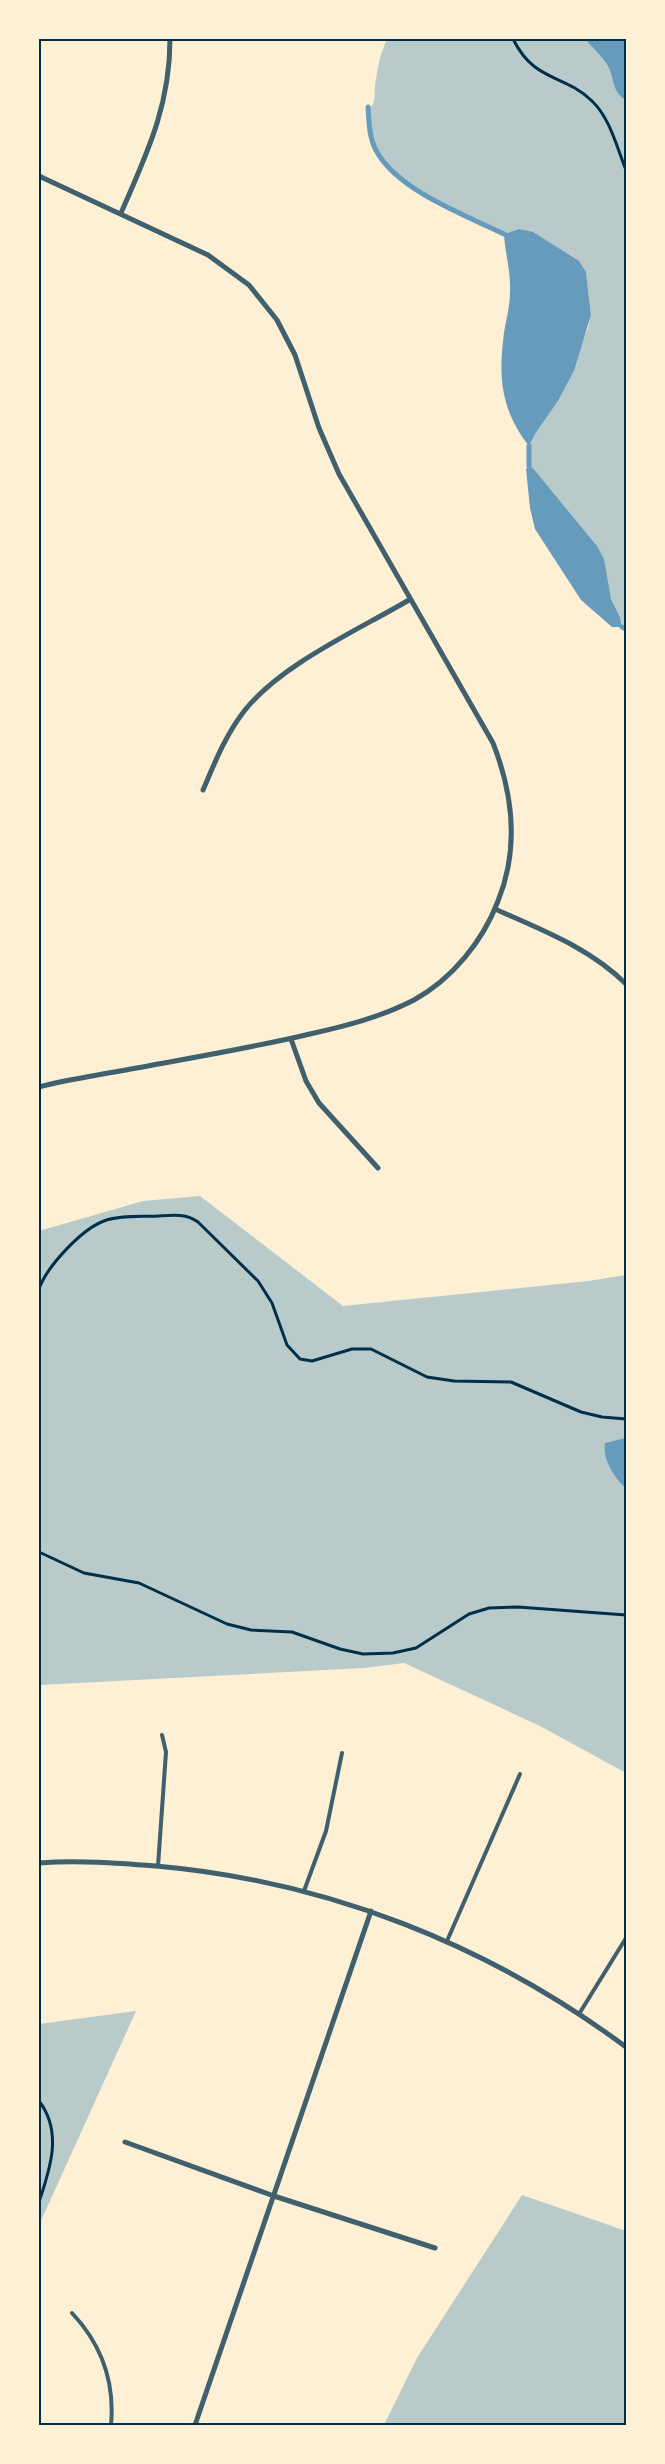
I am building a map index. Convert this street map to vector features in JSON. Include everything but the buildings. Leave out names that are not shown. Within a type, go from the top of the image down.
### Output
[{"type":"street","points":[[121,213],[151,143],[164,105],[168,79],[170,39]]},
{"type":"street","points":[[39,176],[199,251],[229,269],[249,286],[277,320],[295,355],[319,428],[339,474],[409,600],[481,720],[506,779],[510,804],[510,855],[502,892],[495,909],[479,938],[455,968],[436,985],[415,999],[380,1016],[291,1039],[39,1087]]},
{"type":"street","points":[[203,790],[230,730],[264,690],[307,659],[409,600]]},
{"type":"street","points":[[495,909],[575,946],[598,960],[626,984]]},
{"type":"street","points":[[291,1039],[306,1081],[319,1103],[378,1168]]},
{"type":"street","points":[[39,1863],[82,1862],[158,1866],[237,1876],[304,1891],[371,1911],[447,1941],[522,1980],[579,2014],[626,2047]]},
{"type":"street","points":[[195,2425],[371,1911]]},
{"type":"street","points":[[125,2142],[274,2196],[435,2248]]},
{"type":"lane","points":[[158,1866],[166,1752],[162,1735]]},
{"type":"lane","points":[[304,1891],[326,1831],[342,1753]]},
{"type":"lane","points":[[447,1941],[520,1774]]},
{"type":"lane","points":[[579,2014],[626,1938]]},
{"type":"lane","points":[[72,2314],[87,2329],[103,2356],[110,2384],[111,2425]]},
{"type":"path","points":[[513,39],[522,56],[536,69],[586,96],[597,107],[608,126],[626,170]]},
{"type":"path","points":[[39,1289],[55,1262],[83,1234],[100,1222],[118,1218],[186,1216],[198,1222],[258,1280],[272,1303],[287,1345],[300,1359],[312,1361],[352,1349],[372,1349],[427,1377],[454,1381],[511,1382],[582,1412],[602,1417],[626,1419]]},
{"type":"path","points":[[39,1552],[84,1573],[139,1583],[207,1616],[233,1626],[251,1630],[292,1632],[340,1649],[363,1654],[394,1653],[416,1648],[469,1614],[489,1608],[518,1607],[626,1616]]},
{"type":"path","points":[[39,2101],[46,2110],[53,2132],[53,2158],[39,2202]]},
{"type":"shaded area","points":[[387,39],[626,39],[626,638],[620,617],[611,599],[597,546],[533,468],[529,466],[529,446],[558,401],[574,371],[588,328],[591,315],[586,272],[519,229],[504,234],[452,210],[417,190],[387,166],[372,142],[368,107],[372,106],[374,101],[378,68],[382,50]]},
{"type":"shaded area","points":[[200,1196],[343,1306],[588,1281],[626,1275],[626,1773],[540,1726],[404,1663],[364,1668],[39,1685],[39,1231],[143,1201]]},
{"type":"shaded area","points":[[136,2011],[39,2225],[39,2024]]},
{"type":"shaded area","points":[[522,2195],[626,2231],[626,2425],[384,2425],[417,2358]]},
{"type":"water","points":[[585,39],[626,39],[626,100],[615,88],[606,63]]},
{"type":"water","points":[[519,229],[533,232],[579,261],[586,272],[591,315],[574,371],[558,401],[529,446],[512,419],[507,406],[501,365],[510,292],[510,277],[504,234]]},
{"type":"water","points":[[529,466],[533,468],[597,546],[604,559],[611,599],[620,617],[622,627],[612,627],[581,600],[535,529],[530,508],[526,469]]},
{"type":"water","points":[[626,1438],[626,1488],[617,1479],[607,1461],[605,1443]]},
{"type":"waterway","points":[[368,107],[372,142],[387,166],[401,179],[434,200],[504,234]]},
{"type":"waterway","points":[[529,446],[529,466]]},
{"type":"waterway","points":[[622,627],[626,629]]}]
